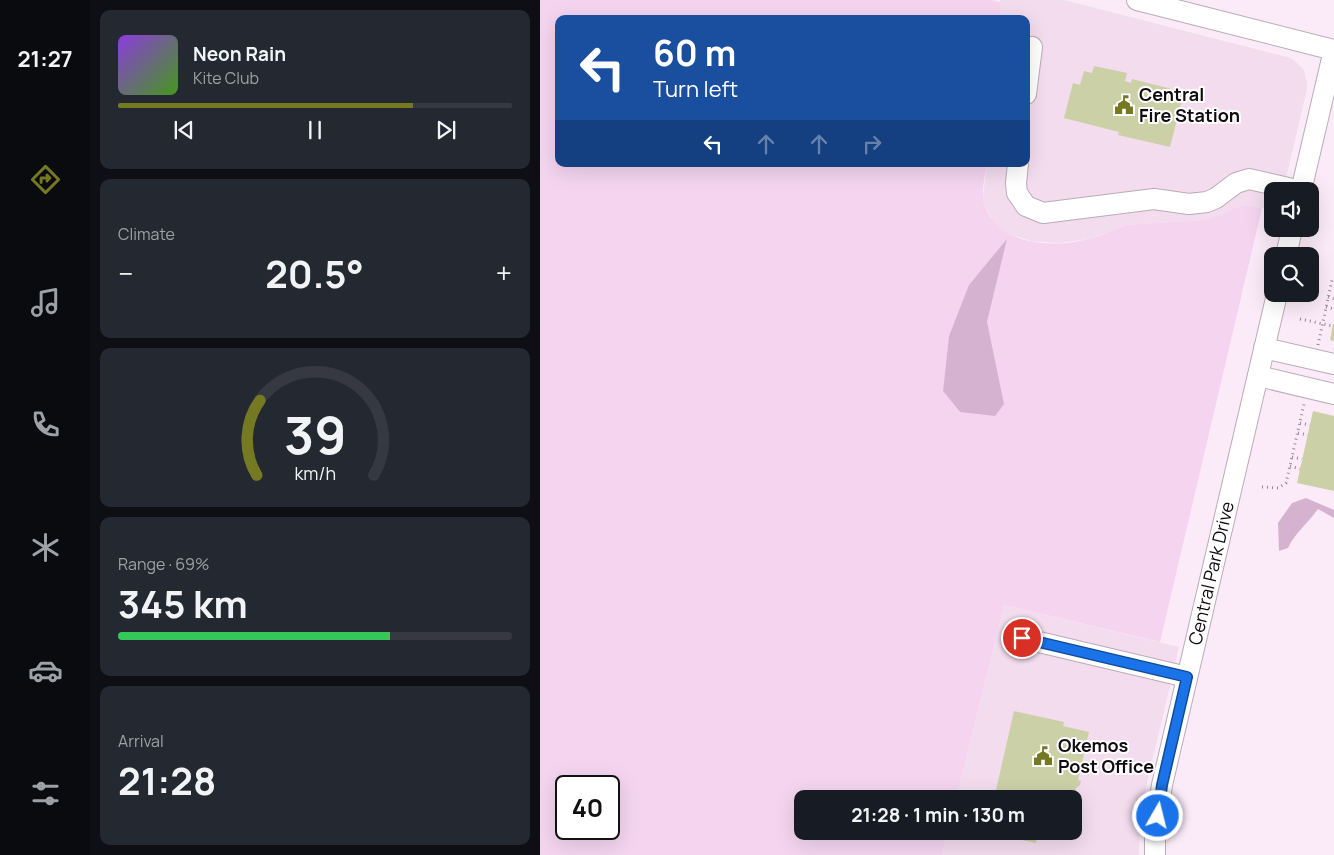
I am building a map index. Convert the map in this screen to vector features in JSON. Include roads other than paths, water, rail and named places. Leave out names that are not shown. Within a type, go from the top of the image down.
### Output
[{"type":"street","points":[[1137,0],[1334,50],[1303,182]]},
{"type":"street","points":[[1030,63],[1032,47]]},
{"type":"street","points":[[1018,167],[1017,193],[1026,206],[1043,212],[1154,198],[1189,204],[1208,202],[1236,183],[1249,179],[1264,182]]},
{"type":"street","name":"Central Park Drive","points":[[1155,855],[1155,832],[1162,785],[1275,302]]},
{"type":"street","points":[[1264,348],[1334,364]]},
{"type":"street","points":[[1258,376],[1334,394]]},
{"type":"street","points":[[1022,638],[1187,677]]},
{"type":"place","name":"Central Fire Station","points":[[1124,105]]},
{"type":"place","name":"Okemos Post Office","points":[[1043,756]]}]
